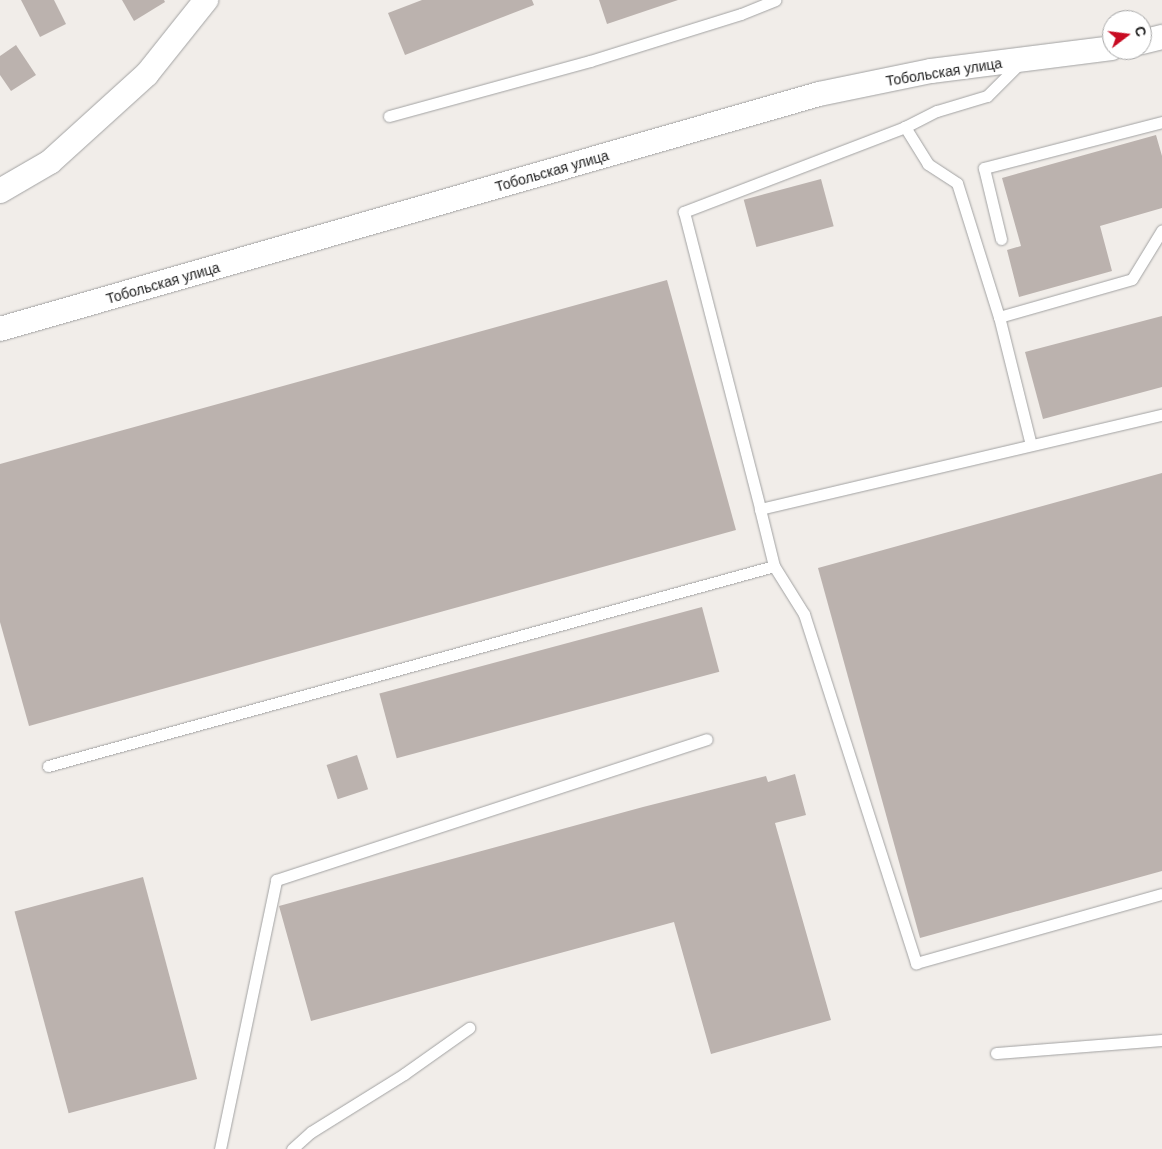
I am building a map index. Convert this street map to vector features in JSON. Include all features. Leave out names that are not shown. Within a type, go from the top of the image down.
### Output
[{"type":"street","points":[[0,191],[50,162],[147,74],[206,0]]},
{"type":"street","name":"Тобольская улица","points":[[0,329],[819,94],[931,71],[1102,49]]},
{"type":"lane","points":[[390,116],[590,61],[741,14],[775,0]]},
{"type":"lane","points":[[1023,60],[987,96],[937,111],[905,127],[684,212],[774,566],[804,614],[916,963],[1162,894]]},
{"type":"lane","points":[[1001,239],[984,168],[1162,122]]},
{"type":"lane","points":[[905,127],[928,164],[958,183],[999,317],[1031,445]]},
{"type":"lane","points":[[999,317],[1132,279],[1162,230]]},
{"type":"lane","points":[[760,509],[1162,415]]},
{"type":"lane","points":[[48,766],[774,566]]},
{"type":"lane","points":[[220,1149],[276,880],[707,739]]},
{"type":"lane","points":[[292,1149],[311,1132],[404,1074],[469,1028]]},
{"type":"lane","points":[[996,1053],[1162,1040]]},
{"type":"building","points":[[21,0],[54,0],[66,24],[40,37]]},
{"type":"building","points":[[122,0],[164,0],[165,2],[134,21]]},
{"type":"building","points":[[422,0],[532,0],[534,5],[405,55],[388,13]]},
{"type":"building","points":[[599,0],[678,0],[607,24]]},
{"type":"building","points":[[16,45],[36,75],[11,91],[0,75],[0,56]]},
{"type":"building","points":[[1156,135],[1162,156],[1162,208],[1100,226],[1112,271],[1019,297],[1007,250],[1021,246],[1002,178]]},
{"type":"building","points":[[821,179],[834,226],[756,247],[744,200]]},
{"type":"building","points":[[667,280],[736,530],[29,726],[0,622],[0,464]]},
{"type":"building","points":[[1162,316],[1162,387],[1043,419],[1025,352]]},
{"type":"building","points":[[1162,473],[1162,871],[920,938],[818,568]]},
{"type":"building","points":[[702,607],[719,672],[397,758],[379,693]]},
{"type":"building","points":[[357,755],[368,789],[338,799],[327,765]]},
{"type":"building","points":[[795,774],[806,815],[775,823],[831,1020],[711,1054],[674,922],[311,1021],[279,906],[643,807],[766,776],[768,782]]},
{"type":"building","points":[[143,877],[197,1079],[69,1113],[15,911]]}]
